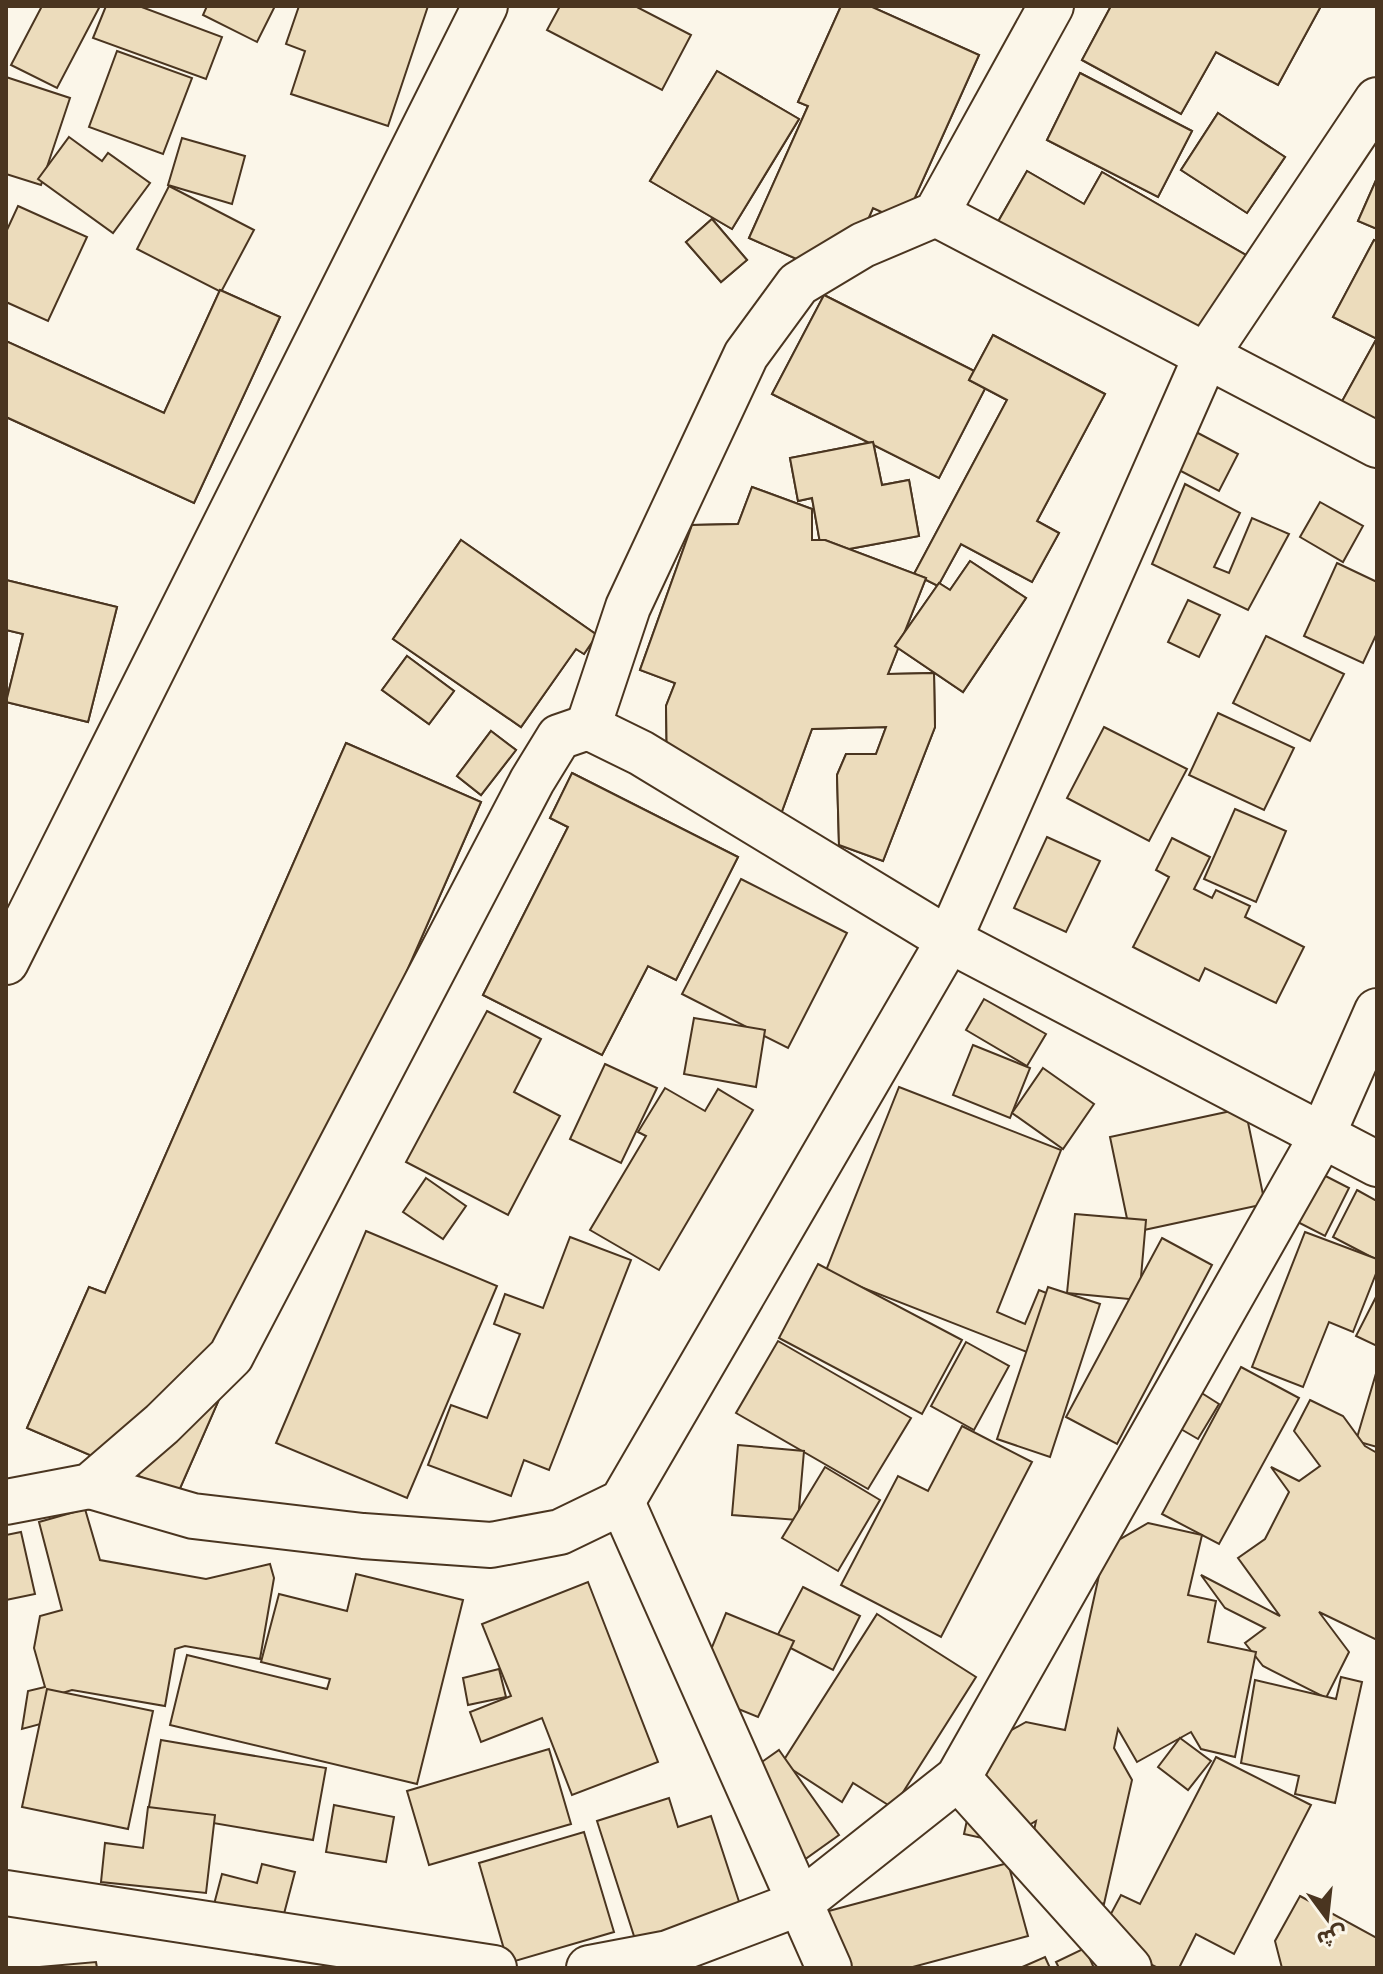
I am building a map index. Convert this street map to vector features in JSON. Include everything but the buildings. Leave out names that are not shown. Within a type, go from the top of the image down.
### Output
[{"type":"street","points":[[6,962],[485,6]]},
{"type":"street","points":[[588,727],[628,607],[746,355],[798,284],[863,245],[936,214],[1051,6]]},
{"type":"street","points":[[6,1502],[90,1486],[193,1516],[363,1536],[491,1545],[560,1532],[622,1502],[949,940],[1207,354],[1377,100]]},
{"type":"street","points":[[936,214],[1377,445]]},
{"type":"street","points":[[90,1486],[162,1424],[231,1356],[532,781],[559,737],[588,727],[641,753],[949,940],[1377,1164]]},
{"type":"street","points":[[589,1968],[668,1953],[800,1903],[958,1778],[1322,1136],[1377,1011]]},
{"type":"street","points":[[622,1502],[829,1968]]},
{"type":"street","points":[[958,1778],[1129,1968]]},
{"type":"street","points":[[6,1893],[494,1968]]}]
